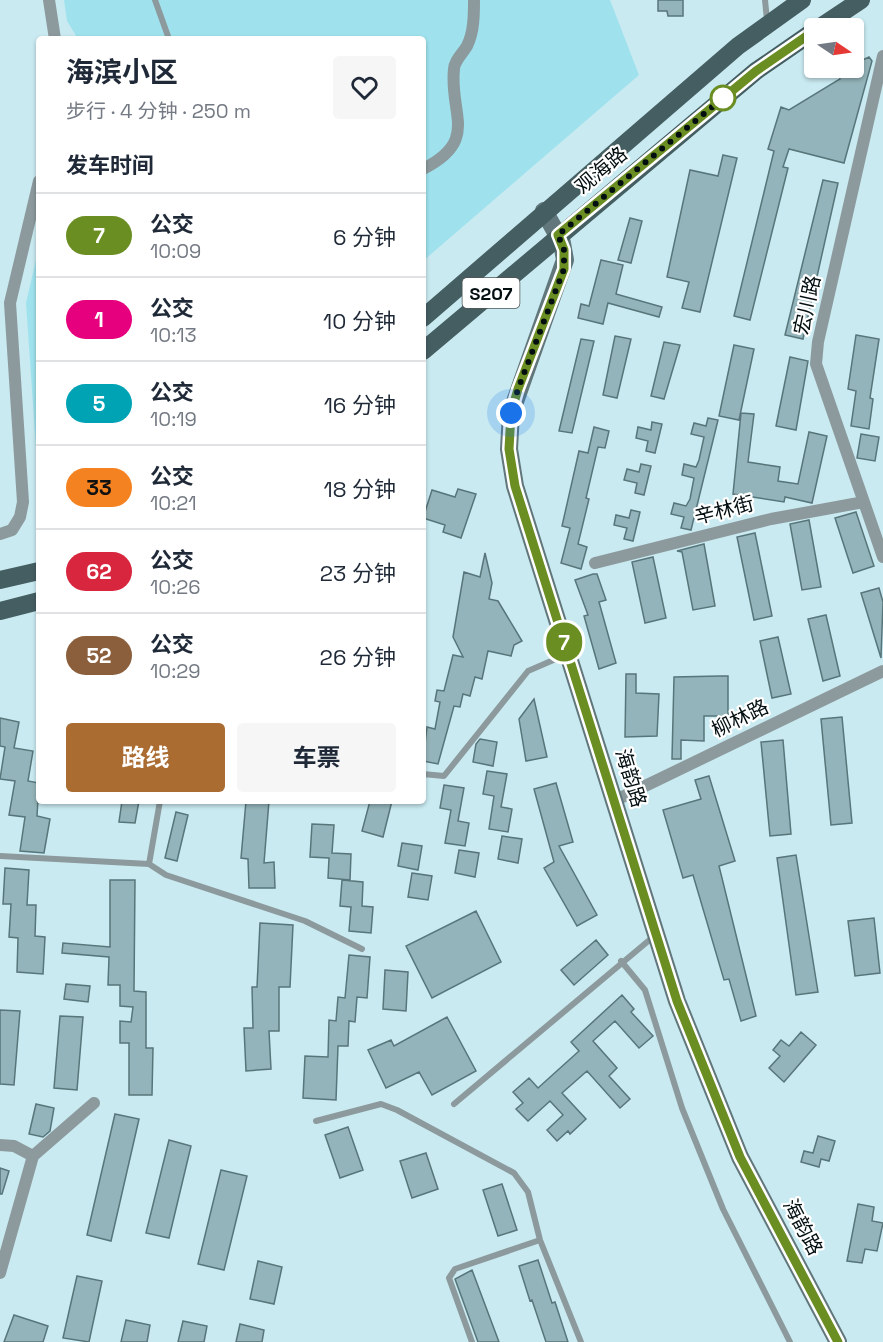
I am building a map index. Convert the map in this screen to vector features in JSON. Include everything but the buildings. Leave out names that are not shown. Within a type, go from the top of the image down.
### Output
[{"type":"main road","name":"观海路","points":[[426,315],[544,211],[738,46],[802,0]]},
{"type":"main road","points":[[834,18],[861,0]]},
{"type":"main road","name":"观海路","points":[[426,348],[558,235],[756,71],[804,38]]},
{"type":"main road","points":[[0,580],[36,572]]},
{"type":"main road","points":[[0,611],[36,602]]},
{"type":"street","points":[[49,0],[55,36]]},
{"type":"street","points":[[426,167],[437,161],[453,144],[460,123],[454,89],[454,66],[468,44],[473,25],[474,0]]},
{"type":"street","name":"宏川路","points":[[883,56],[818,342],[816,364],[883,557]]},
{"type":"street","points":[[0,534],[12,530],[20,518],[23,502],[10,303],[36,194]]},
{"type":"street","name":"海韵路","points":[[544,211],[564,250],[564,269],[518,389],[509,433],[515,486],[677,1001],[740,1157],[838,1342]]},
{"type":"street","name":"辛林街","points":[[595,563],[771,519],[864,502]]},
{"type":"street","name":"柳林路","points":[[614,801],[883,671]]},
{"type":"street","points":[[0,1273],[33,1156],[94,1104]]},
{"type":"street","points":[[0,1144],[14,1146],[33,1156]]},
{"type":"lane","points":[[155,0],[167,36]]},
{"type":"lane","points":[[765,0],[767,25]]},
{"type":"lane","points":[[426,774],[444,776],[528,671],[568,654]]},
{"type":"lane","points":[[149,864],[159,804]]},
{"type":"lane","points":[[0,856],[149,864],[166,875],[305,921],[362,949]]},
{"type":"lane","points":[[454,1104],[656,934]]},
{"type":"lane","points":[[621,962],[645,990],[682,1108],[723,1209],[789,1342]]},
{"type":"lane","points":[[315,1121],[381,1104],[397,1110],[514,1173],[528,1192],[540,1240],[582,1342]]},
{"type":"lane","points":[[472,1342],[450,1278],[455,1269],[540,1240]]},
{"type":"shaded area","points":[[64,0],[610,0],[639,75],[426,258],[426,36],[76,36],[67,21]]},
{"type":"shaded area","points":[[36,260],[36,448],[26,303]]},
{"type":"bus line","name":"7","points":[[804,38],[756,71],[558,235],[564,250],[564,269],[518,389],[511,413],[509,433],[515,486],[677,1001],[740,1157],[838,1342]]},
{"type":"route","points":[[511,413],[564,269],[564,250],[558,235],[723,98]]}]
